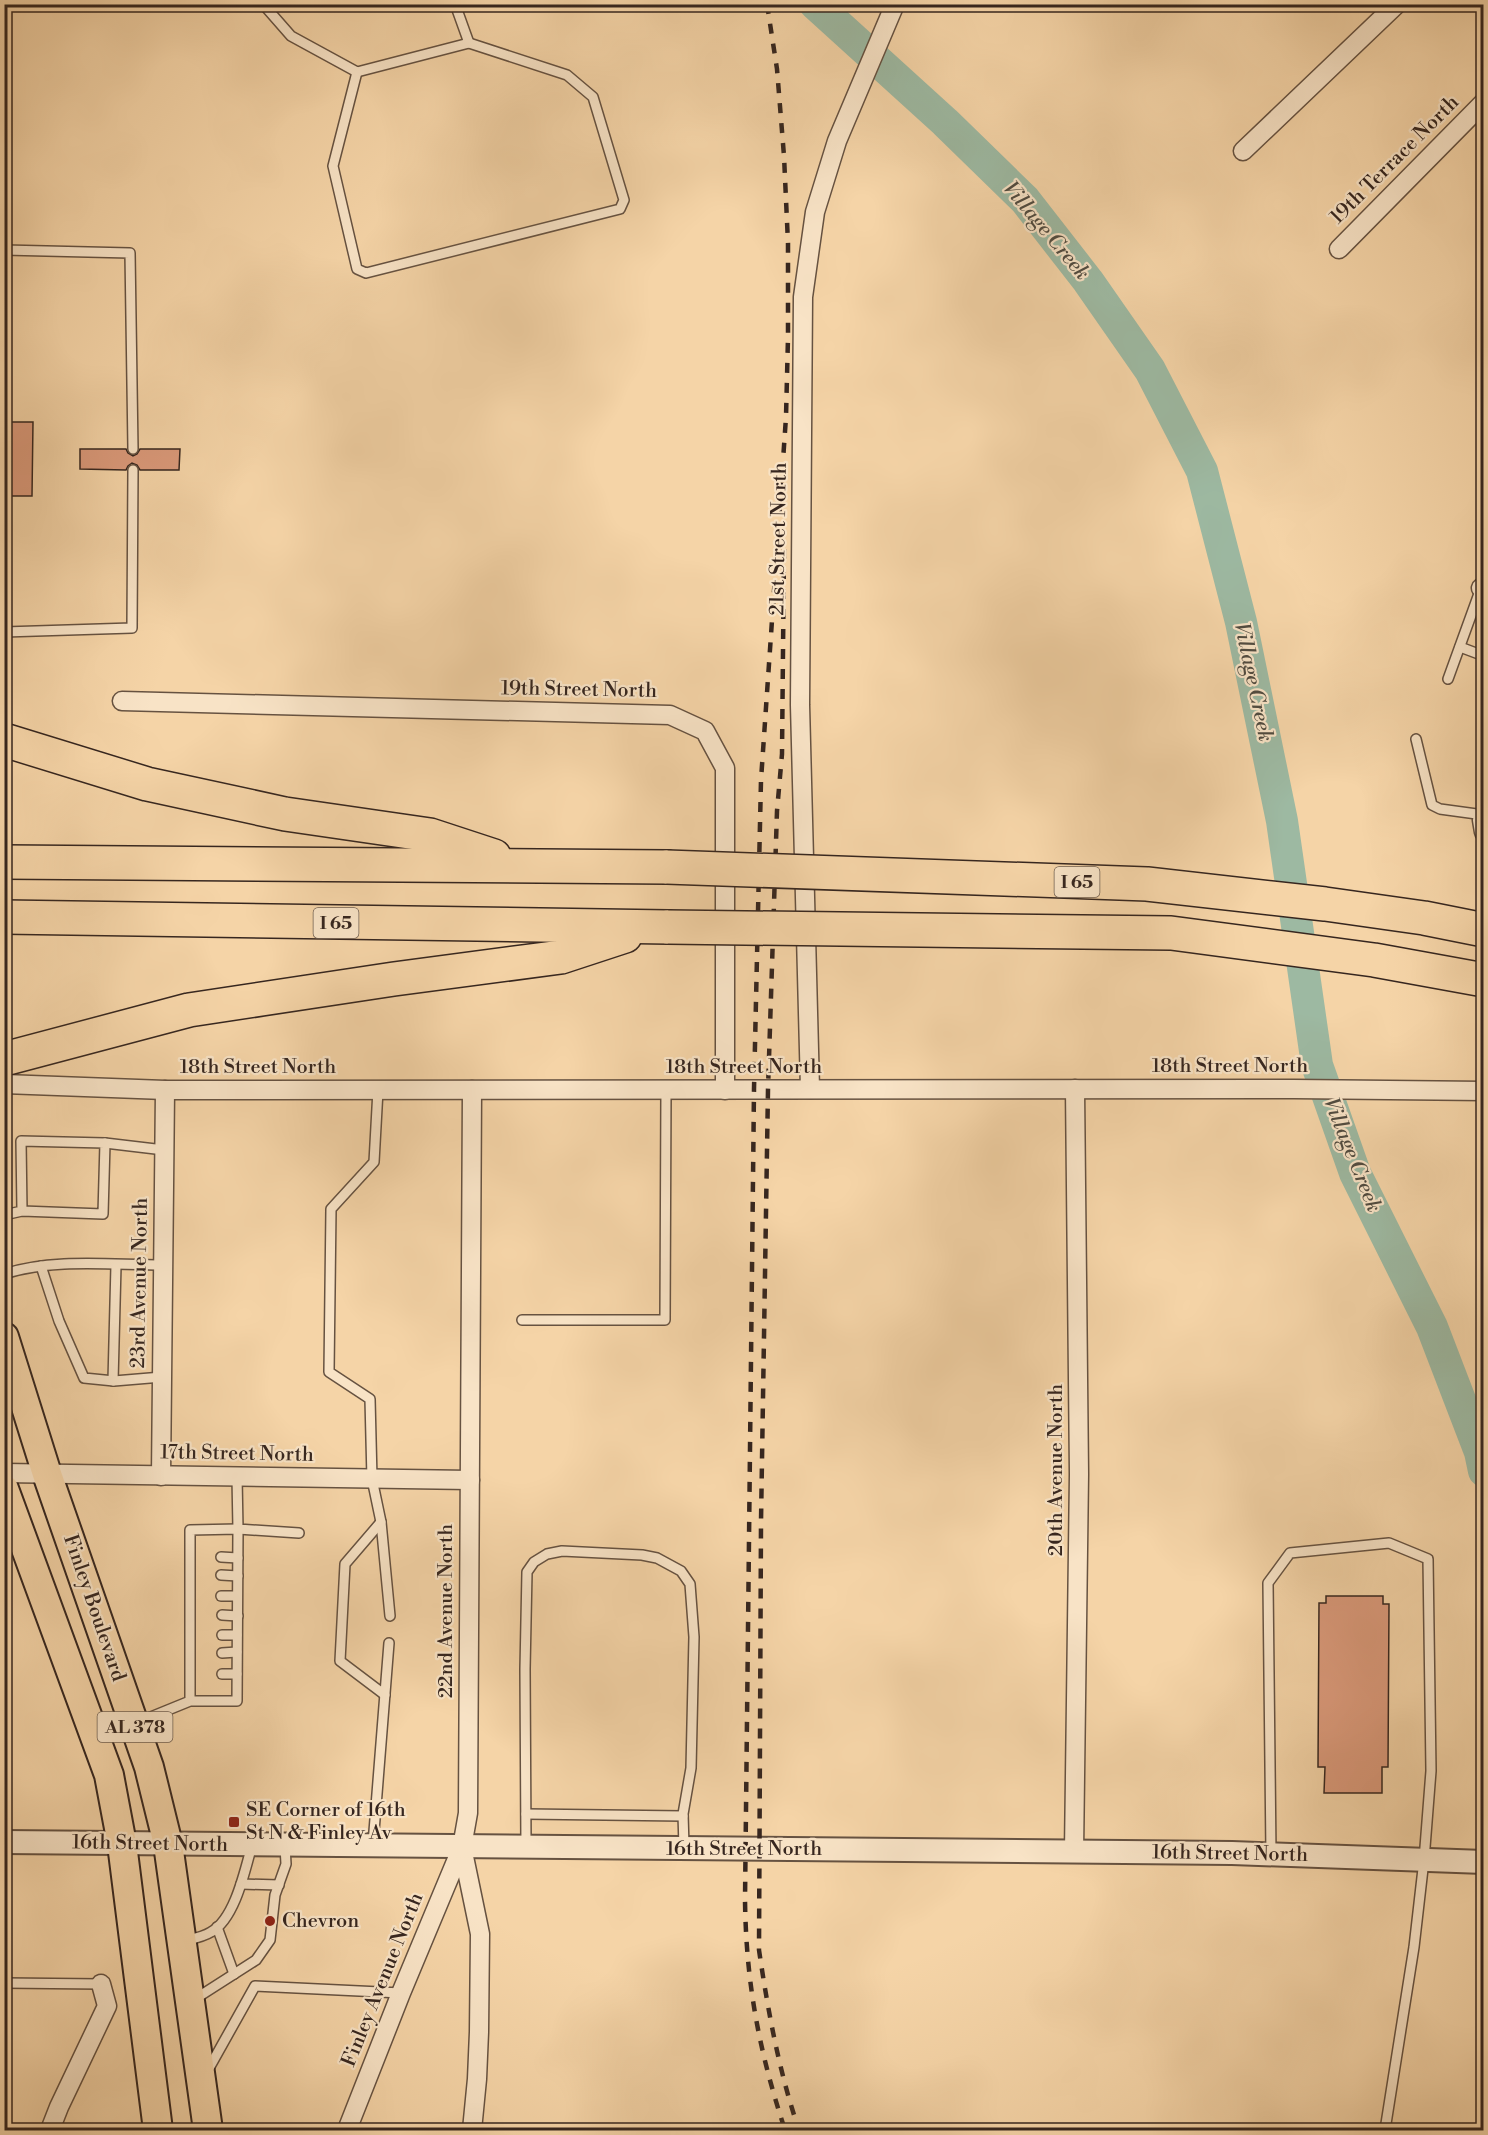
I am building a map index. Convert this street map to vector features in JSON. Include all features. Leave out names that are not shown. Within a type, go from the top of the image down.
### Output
[{"type":"highway","points":[[4,740],[147,784],[285,814],[430,835],[524,866]]},
{"type":"highway","name":"I 65","points":[[4,862],[667,867],[1147,884],[1424,918],[1484,930]]},
{"type":"highway","name":"I 65","points":[[4,917],[1171,933],[1374,960],[1484,980]]},
{"type":"highway","points":[[4,1059],[189,1010],[561,957],[659,927]]},
{"type":"main road","name":"Finley Boulevard","points":[[4,1337],[47,1474],[149,1767],[168,1844],[208,2130]]},
{"type":"main road","name":"AL 378","points":[[4,1489],[109,1775],[122,1844],[158,2130]]},
{"type":"street","points":[[1243,151],[1397,4]]},
{"type":"street","name":"21st Street North","points":[[810,1089],[800,705],[803,297],[815,212],[837,141],[891,12]]},
{"type":"street","name":"19th Terrace North","points":[[1339,249],[1484,102]]},
{"type":"street","name":"19th Street North","points":[[122,701],[670,715],[705,731],[725,768],[725,1089]]},
{"type":"street","points":[[1484,816],[1482,820],[1484,831]]},
{"type":"street","name":"18th Street North","points":[[4,1084],[165,1090],[1294,1089],[1484,1091]]},
{"type":"street","name":"20th Avenue North","points":[[1074,1852],[1079,1474],[1075,1089]]},
{"type":"street","name":"23rd Avenue North","points":[[161,1476],[165,1090]]},
{"type":"street","name":"22nd Avenue North","points":[[472,1090],[468,1813],[462,1848],[480,1934],[479,2044],[472,2130]]},
{"type":"street","name":"17th Street North","points":[[4,1473],[470,1480]]},
{"type":"street","name":"16th Street North","points":[[4,1842],[1271,1854],[1484,1862]]},
{"type":"street","name":"Finley Avenue North","points":[[347,2130],[400,1993],[462,1848]]},
{"type":"street","points":[[50,2130],[107,2006],[100,1984]]},
{"type":"lane","points":[[263,4],[291,36],[357,72],[470,43],[567,75],[593,97],[624,200],[620,209],[366,273],[357,269],[333,166],[357,72]]},
{"type":"lane","points":[[455,4],[470,43]]},
{"type":"lane","points":[[4,250],[130,253],[133,449]]},
{"type":"lane","points":[[4,632],[132,628],[133,470]]},
{"type":"lane","points":[[1448,679],[1482,587]]},
{"type":"lane","points":[[1460,647],[1484,656]]},
{"type":"lane","points":[[1416,739],[1432,805],[1440,809],[1484,816]]},
{"type":"lane","points":[[522,1320],[665,1320],[666,1089]]},
{"type":"lane","points":[[378,1090],[374,1162],[331,1209],[329,1372],[370,1399],[372,1479],[381,1522],[390,1616]]},
{"type":"lane","points":[[22,1211],[21,1141],[105,1143],[164,1150]]},
{"type":"lane","points":[[4,1215],[22,1211],[103,1215],[105,1143]]},
{"type":"lane","points":[[113,1381],[116,1264]]},
{"type":"lane","points":[[4,1274],[22,1268],[41,1266],[163,1265]]},
{"type":"lane","points":[[41,1266],[59,1322],[84,1378],[113,1381],[162,1377]]},
{"type":"lane","points":[[134,1724],[190,1701],[237,1701],[237,1477]]},
{"type":"lane","points":[[381,1522],[345,1564],[340,1661],[385,1695]]},
{"type":"lane","points":[[190,1701],[195,1673],[190,1653],[195,1634],[190,1614],[190,1530],[238,1529],[299,1533]]},
{"type":"lane","points":[[1271,1854],[1268,1583],[1290,1553],[1389,1543],[1428,1559],[1431,1771],[1414,1947],[1385,2130]]},
{"type":"lane","points":[[526,1848],[525,1669],[528,1572],[534,1562],[540,1558],[562,1551],[642,1555],[657,1558],[681,1571],[690,1584],[694,1637],[691,1768],[683,1816],[685,1849]]},
{"type":"lane","points":[[190,1557],[201,1557]]},
{"type":"lane","points":[[221,1557],[238,1558]]},
{"type":"lane","points":[[190,1575],[201,1575]]},
{"type":"lane","points":[[221,1575],[238,1576]]},
{"type":"lane","points":[[190,1596],[201,1596]]},
{"type":"lane","points":[[220,1596],[237,1596]]},
{"type":"lane","points":[[190,1614],[201,1615]]},
{"type":"lane","points":[[222,1615],[238,1616]]},
{"type":"lane","points":[[222,1635],[237,1635]]},
{"type":"lane","points":[[373,1846],[389,1643]]},
{"type":"lane","points":[[222,1653],[237,1652]]},
{"type":"lane","points":[[190,1653],[201,1653]]},
{"type":"lane","points":[[222,1674],[237,1674]]},
{"type":"lane","points":[[526,1814],[683,1816]]},
{"type":"lane","points":[[182,1942],[211,1933],[223,1921],[241,1884],[252,1845]]},
{"type":"lane","points":[[190,2002],[256,1960],[270,1940],[275,1895],[286,1864],[285,1846]]},
{"type":"lane","points":[[241,1884],[279,1886]]},
{"type":"lane","points":[[217,1927],[234,1974]]},
{"type":"lane","points":[[4,1983],[100,1984]]},
{"type":"lane","points":[[202,2079],[255,1986],[400,1993]]},
{"type":"building","points":[[4,422],[33,422],[32,496],[4,496]]},
{"type":"building","points":[[80,449],[126,449],[133,456],[140,449],[180,449],[179,470],[140,470],[132,463],[126,470],[80,469]]},
{"type":"building","points":[[1326,1596],[1383,1596],[1383,1604],[1389,1604],[1388,1767],[1382,1767],[1382,1793],[1324,1793],[1325,1767],[1318,1767],[1319,1603],[1326,1603]]},
{"type":"waterway","name":"Village Creek","points":[[815,4],[945,122],[1025,200],[1088,281],[1150,370],[1202,471],[1241,622],[1282,821],[1317,1065],[1355,1173],[1432,1327],[1480,1452],[1484,1471]]},
{"type":"railway","points":[[767,4],[777,69],[784,156],[788,243],[788,337],[786,417],[761,780],[754,1089],[745,1900],[748,1960],[756,2017],[768,2072],[785,2130]]},
{"type":"railway","points":[[784,549],[782,754],[777,811],[768,1089],[761,1522],[759,1950],[775,2041],[799,2130]]},
{"type":"place","name":"SE Corner of 16th St N & Finley Av","points":[[234,1822]]},
{"type":"place","name":"Chevron","points":[[270,1921]]}]
